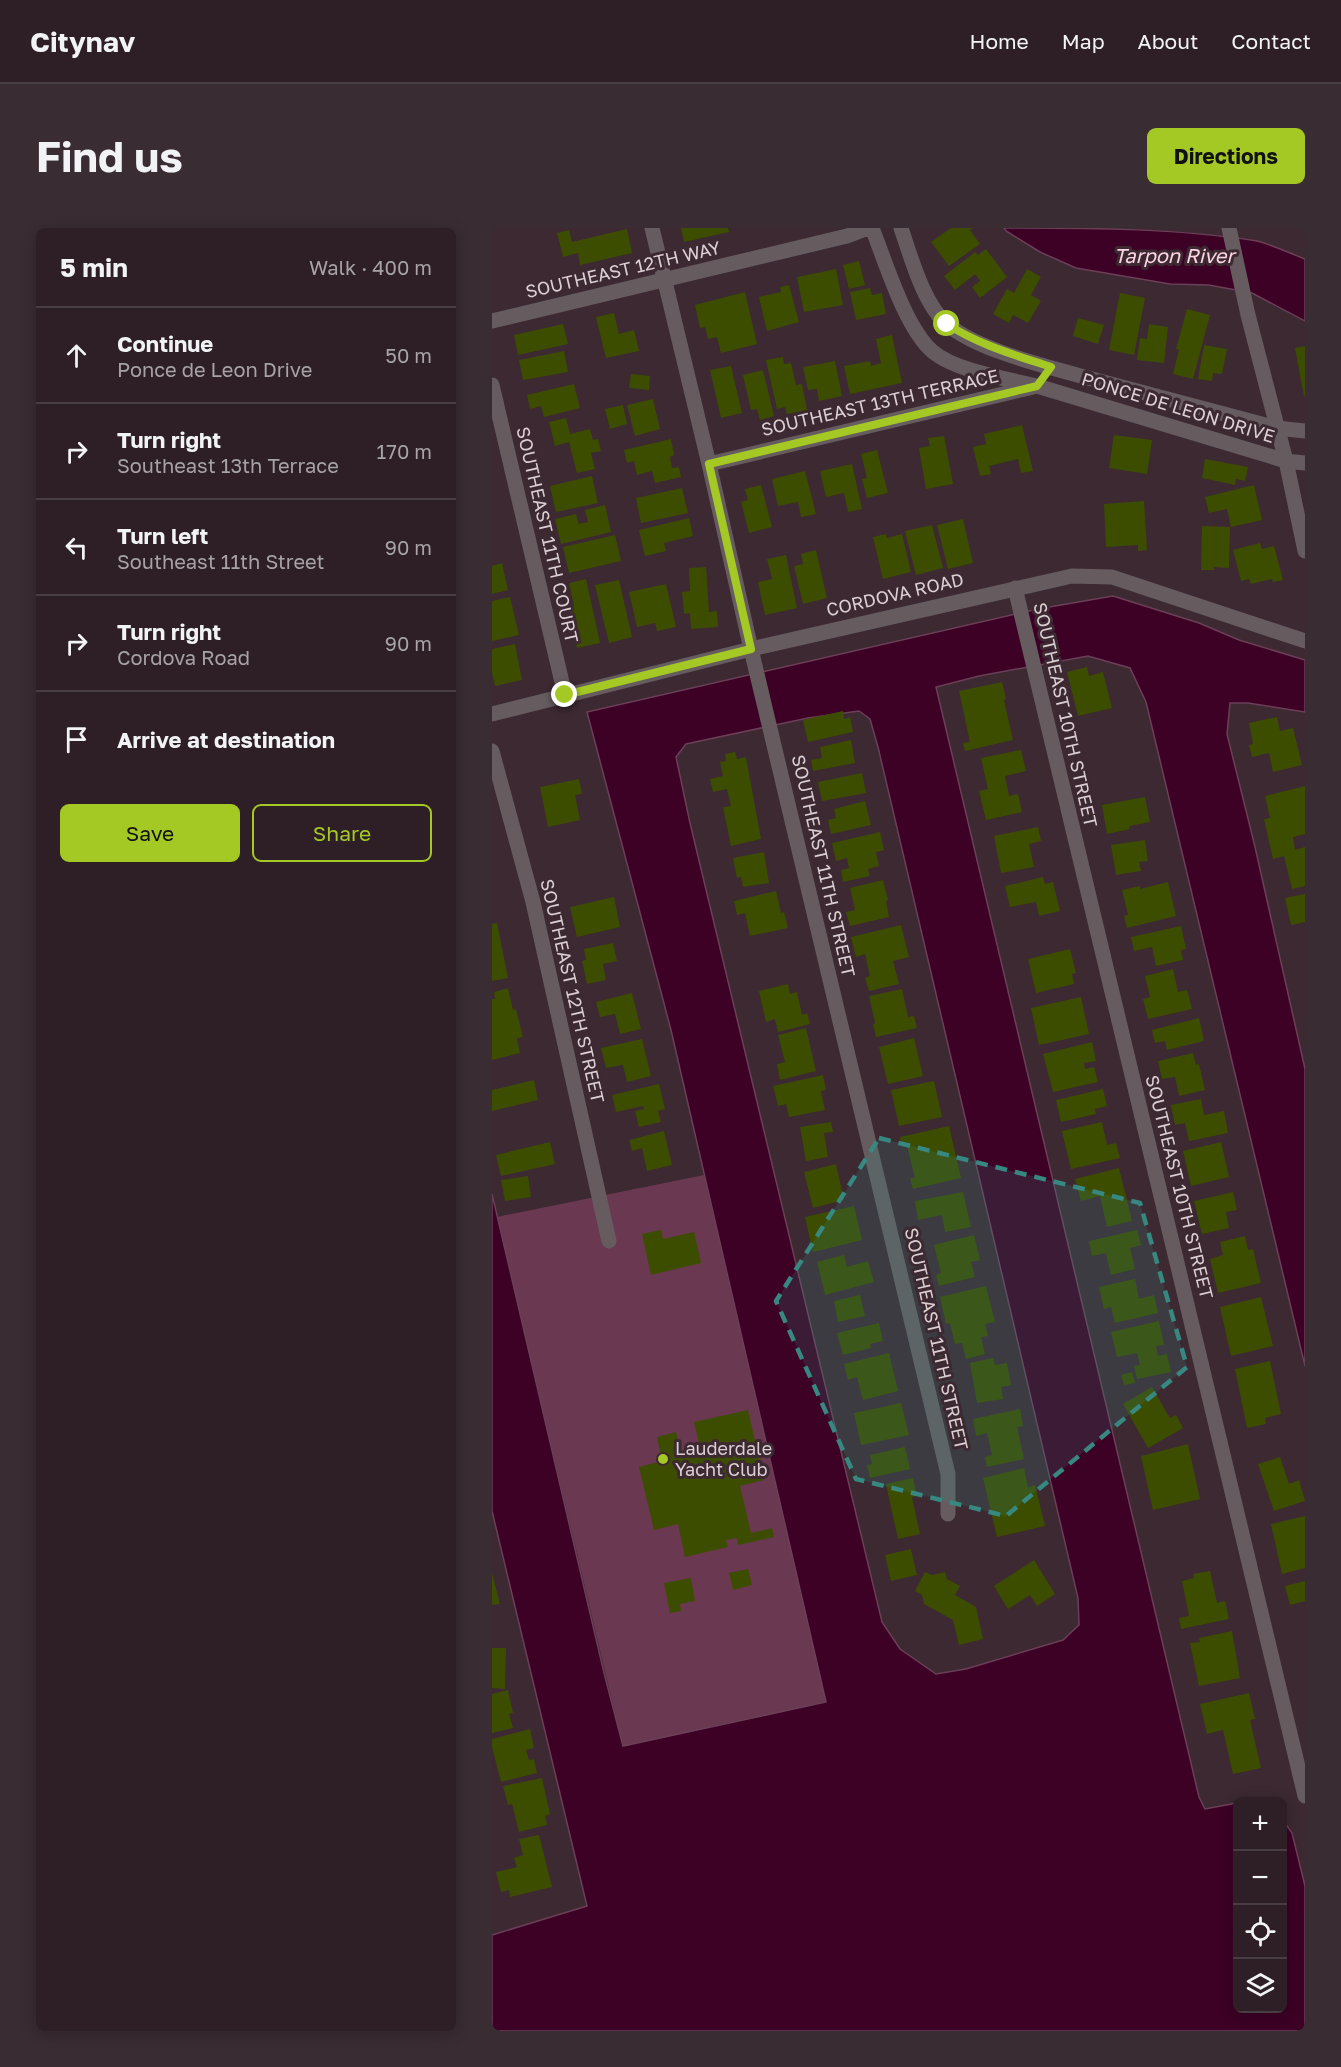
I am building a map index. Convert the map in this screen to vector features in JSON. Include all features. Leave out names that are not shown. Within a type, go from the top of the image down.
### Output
[{"type":"street","name":"SOUTHEAST 11TH STREET","points":[[652,228],[948,1474],[948,1514]]},
{"type":"street","name":"SOUTHEAST 12TH WAY","points":[[492,321],[847,236],[870,228]]},
{"type":"street","name":"PONCE DE LEON DRIVE","points":[[870,228],[917,334],[933,352],[956,364],[1001,378],[1037,386],[1286,461],[1305,463]]},
{"type":"street","name":"PONCE DE LEON DRIVE","points":[[901,228],[929,300],[947,324],[966,336],[994,349],[1051,367],[1277,428],[1305,431]]},
{"type":"street","points":[[1229,229],[1248,315],[1286,461],[1305,550]]},
{"type":"street","points":[[1037,386],[1051,367]]},
{"type":"street","name":"SOUTHEAST 11TH COURT","points":[[492,385],[565,695]]},
{"type":"street","name":"SOUTHEAST 13TH TERRACE","points":[[709,464],[1037,386]]},
{"type":"street","name":"CORDOVA ROAD","points":[[492,714],[751,649],[1072,576],[1112,577],[1305,641]]},
{"type":"street","name":"SOUTHEAST 10TH STREET","points":[[1015,588],[1305,1796]]},
{"type":"street","name":"SOUTHEAST 12TH STREET","points":[[492,751],[533,902],[609,1241]]},
{"type":"highlighted area","points":[[879,1138],[1140,1203],[1187,1367],[1006,1516],[856,1479],[776,1301]]},
{"type":"shaded area","name":"Lauderdale Yacht Club","points":[[704,1175],[826,1702],[623,1747],[497,1217]]},
{"type":"water","name":"Tarpon River","points":[[1004,228],[1163,231],[1257,241],[1305,259],[1305,321],[1252,293],[1209,285],[1170,284],[1076,268],[1040,252]]},
{"type":"water","points":[[1113,596],[1199,623],[1239,640],[1305,660],[1305,712],[1248,703],[1230,703],[1227,734],[1305,1069],[1305,1366],[1146,702],[1130,668],[1088,656],[979,676],[936,687],[1199,1797],[1205,1809],[1233,1804],[1233,2013],[1287,2013],[1287,1826],[1292,1833],[1305,1886],[1305,2031],[492,2031],[492,1935],[587,1906],[492,1511],[492,1194],[623,1746],[826,1702],[671,1030],[587,712],[1038,609]],"holes":[[[859,711],[870,719],[1078,1598],[1079,1625],[1063,1640],[966,1669],[936,1674],[900,1649],[882,1622],[676,757],[686,744],[808,718]]]},
{"type":"building","points":[[681,228],[728,228],[729,232],[684,242]]},
{"type":"building","points":[[951,228],[973,228],[970,230],[980,244],[949,266],[931,242]]},
{"type":"building","points":[[627,229],[632,253],[580,265],[578,253],[563,257],[557,233],[569,230],[572,242]]},
{"type":"building","points":[[986,249],[1007,277],[980,298],[972,287],[980,281],[975,274],[955,290],[944,276],[975,252],[978,255]]},
{"type":"building","points":[[859,261],[865,285],[849,289],[843,265]]},
{"type":"building","points":[[836,269],[843,305],[804,312],[797,277]]},
{"type":"building","points":[[1027,269],[1041,277],[1031,295],[1041,301],[1028,323],[1013,315],[1009,323],[993,314],[1007,289],[1014,293]]},
{"type":"building","points":[[789,285],[799,322],[767,331],[759,297],[781,292],[780,287]]},
{"type":"building","points":[[870,288],[872,295],[882,293],[886,314],[856,320],[850,292]]},
{"type":"building","points":[[745,292],[757,344],[721,353],[717,337],[708,339],[705,327],[700,328],[695,305]]},
{"type":"building","points":[[1120,293],[1145,298],[1134,355],[1109,350]]},
{"type":"building","points":[[1187,309],[1210,315],[1193,379],[1173,374],[1179,350],[1176,349]]},
{"type":"building","points":[[614,313],[619,334],[634,330],[639,351],[606,358],[596,317]]},
{"type":"building","points":[[1078,318],[1104,325],[1098,344],[1073,336]]},
{"type":"building","points":[[563,324],[568,344],[518,355],[514,335]]},
{"type":"building","points":[[1149,324],[1168,327],[1164,363],[1137,360],[1140,338],[1147,339]]},
{"type":"building","points":[[892,335],[902,383],[850,394],[844,366],[870,361],[871,366],[881,363],[876,339]]},
{"type":"building","points":[[1204,345],[1227,349],[1222,374],[1213,373],[1212,381],[1198,379]]},
{"type":"building","points":[[1305,346],[1305,395],[1304,396],[1295,348]]},
{"type":"building","points":[[564,351],[568,372],[523,380],[519,360]]},
{"type":"building","points":[[783,357],[784,364],[791,363],[796,385],[802,384],[807,410],[787,414],[785,407],[777,409],[766,360]]},
{"type":"building","points":[[835,361],[842,396],[819,401],[817,389],[808,390],[803,367]]},
{"type":"building","points":[[731,366],[742,413],[721,418],[710,370]]},
{"type":"building","points":[[763,370],[774,416],[760,420],[757,409],[751,410],[743,375]]},
{"type":"building","points":[[631,374],[650,376],[649,390],[629,388]]},
{"type":"building","points":[[574,384],[580,408],[544,417],[541,406],[530,409],[527,395]]},
{"type":"building","points":[[653,399],[660,429],[635,436],[627,405]]},
{"type":"building","points":[[623,405],[627,424],[610,429],[605,409]]},
{"type":"building","points":[[566,418],[570,434],[590,429],[593,440],[598,439],[601,451],[591,453],[595,469],[577,473],[569,442],[555,446],[549,422]]},
{"type":"building","points":[[1022,425],[1033,471],[1021,473],[1018,459],[989,466],[991,474],[980,476],[973,447],[986,444],[984,434]]},
{"type":"building","points":[[1114,435],[1152,440],[1147,474],[1109,468]]},
{"type":"building","points":[[944,436],[953,484],[926,489],[919,448],[930,446],[928,438]]},
{"type":"building","points":[[671,439],[674,455],[670,457],[672,468],[679,467],[681,477],[655,483],[652,471],[637,475],[634,461],[627,463],[624,450]]},
{"type":"building","points":[[877,450],[888,493],[867,498],[862,479],[867,478],[861,454]]},
{"type":"building","points":[[1205,459],[1248,467],[1245,481],[1236,479],[1235,485],[1202,478]]},
{"type":"building","points":[[852,464],[862,509],[848,512],[844,493],[826,497],[820,471]]},
{"type":"building","points":[[805,471],[816,514],[801,517],[798,502],[778,506],[772,479]]},
{"type":"building","points":[[592,476],[598,503],[556,512],[550,486]]},
{"type":"building","points":[[761,485],[772,527],[749,533],[741,502],[748,500],[745,489]]},
{"type":"building","points":[[1254,485],[1262,520],[1231,527],[1227,509],[1209,513],[1205,497]]},
{"type":"building","points":[[682,488],[688,513],[641,523],[636,498]]},
{"type":"building","points":[[1144,501],[1147,550],[1138,551],[1138,545],[1106,547],[1104,504]]},
{"type":"building","points":[[605,505],[611,532],[561,544],[555,519],[576,514],[579,524],[588,522],[585,510]]},
{"type":"building","points":[[689,518],[693,536],[664,543],[666,551],[645,556],[639,530]]},
{"type":"building","points":[[963,519],[973,563],[948,569],[937,525]]},
{"type":"building","points":[[932,525],[943,568],[916,575],[905,531]]},
{"type":"building","points":[[1202,526],[1230,527],[1229,568],[1214,567],[1214,570],[1201,570]]},
{"type":"building","points":[[886,534],[887,538],[902,534],[911,572],[883,579],[873,537]]},
{"type":"building","points":[[615,535],[621,561],[569,573],[563,547]]},
{"type":"building","points":[[1260,543],[1262,549],[1274,546],[1283,580],[1273,582],[1272,579],[1251,584],[1249,579],[1241,581],[1233,550]]},
{"type":"building","points":[[816,550],[827,598],[803,604],[794,566],[803,564],[801,554]]},
{"type":"building","points":[[786,555],[797,608],[765,615],[758,582],[772,579],[767,559]]},
{"type":"building","points":[[502,563],[508,590],[492,594],[492,566]]},
{"type":"building","points":[[706,567],[709,612],[717,611],[718,627],[691,629],[690,613],[684,614],[682,592],[690,591],[689,568]]},
{"type":"building","points":[[586,579],[600,643],[577,648],[568,607],[574,606],[569,583]]},
{"type":"building","points":[[619,580],[632,637],[609,643],[595,585]]},
{"type":"building","points":[[666,584],[676,627],[657,631],[655,623],[637,627],[629,592]]},
{"type":"building","points":[[510,597],[519,635],[492,641],[492,601]]},
{"type":"building","points":[[515,644],[522,680],[495,686],[492,673],[492,649]]},
{"type":"building","points":[[1087,667],[1089,676],[1103,672],[1112,708],[1078,716],[1067,672]]},
{"type":"building","points":[[1002,682],[1013,740],[965,751],[963,743],[970,742],[959,691]]},
{"type":"building","points":[[843,711],[844,719],[850,717],[853,732],[808,742],[803,720]]},
{"type":"building","points":[[1277,717],[1280,731],[1293,728],[1302,765],[1273,772],[1269,753],[1252,757],[1249,745],[1253,744],[1249,723]]},
{"type":"building","points":[[851,740],[855,763],[813,771],[811,760],[822,758],[820,747]]},
{"type":"building","points":[[1021,750],[1026,771],[1005,776],[1009,796],[1018,794],[1022,812],[986,820],[979,791],[988,789],[981,758]]},
{"type":"building","points":[[735,752],[737,759],[746,757],[761,839],[731,846],[723,807],[731,806],[727,789],[713,792],[710,779],[723,776],[720,762],[726,761],[725,754]]},
{"type":"building","points":[[862,773],[866,793],[822,801],[818,782]]},
{"type":"building","points":[[579,779],[582,794],[575,795],[580,820],[548,827],[540,787]]},
{"type":"building","points":[[1305,786],[1305,834],[1293,837],[1295,850],[1305,847],[1305,886],[1292,889],[1284,856],[1273,859],[1264,819],[1270,818],[1265,796]]},
{"type":"building","points":[[1145,797],[1150,822],[1107,834],[1102,805]]},
{"type":"building","points":[[865,801],[871,825],[831,834],[828,820],[836,818],[834,809]]},
{"type":"building","points":[[1038,827],[1041,841],[1029,844],[1034,867],[1001,873],[994,836]]},
{"type":"building","points":[[880,832],[884,850],[876,852],[879,866],[868,869],[870,876],[843,882],[841,870],[849,868],[847,858],[836,861],[832,843]]},
{"type":"building","points":[[1145,840],[1148,861],[1139,862],[1141,871],[1116,875],[1111,845]]},
{"type":"building","points":[[764,852],[769,883],[743,887],[741,877],[737,878],[733,858]]},
{"type":"building","points":[[1043,877],[1045,884],[1053,882],[1060,911],[1039,916],[1036,902],[1010,907],[1005,886]]},
{"type":"building","points":[[883,880],[889,917],[850,926],[846,912],[855,910],[850,888]]},
{"type":"building","points":[[1168,882],[1176,916],[1127,928],[1124,916],[1128,915],[1122,890],[1140,886],[1140,889]]},
{"type":"building","points":[[776,891],[781,913],[784,912],[788,928],[750,936],[745,913],[737,915],[734,901]]},
{"type":"building","points":[[1305,894],[1305,922],[1291,925],[1285,898]]},
{"type":"building","points":[[614,897],[620,927],[577,937],[570,907]]},
{"type":"building","points":[[497,923],[508,978],[492,981],[492,924]]},
{"type":"building","points":[[901,925],[909,957],[893,961],[899,984],[869,991],[865,978],[870,976],[865,954],[856,957],[851,937]]},
{"type":"building","points":[[1181,926],[1186,949],[1181,950],[1183,960],[1156,966],[1152,947],[1134,951],[1131,937]]},
{"type":"building","points":[[613,943],[617,961],[603,964],[606,980],[587,984],[582,961],[586,960],[584,949]]},
{"type":"building","points":[[1070,949],[1076,973],[1072,974],[1074,984],[1036,993],[1028,959]]},
{"type":"building","points":[[1173,969],[1178,992],[1187,990],[1192,1009],[1148,1019],[1143,999],[1150,997],[1145,976]]},
{"type":"building","points":[[788,984],[790,994],[797,992],[802,1015],[807,1013],[810,1024],[778,1032],[775,1019],[766,1022],[759,991]]},
{"type":"building","points":[[508,988],[523,1037],[517,1038],[520,1053],[492,1060],[492,999],[495,999],[494,992]]},
{"type":"building","points":[[902,989],[908,1017],[914,1016],[917,1028],[876,1037],[869,996]]},
{"type":"building","points":[[632,993],[641,1029],[620,1034],[615,1014],[600,1017],[596,1002]]},
{"type":"building","points":[[1081,997],[1089,1034],[1039,1045],[1031,1008]]},
{"type":"building","points":[[1199,1018],[1204,1041],[1167,1050],[1165,1041],[1155,1043],[1152,1030]]},
{"type":"building","points":[[806,1028],[816,1071],[780,1080],[777,1064],[785,1062],[778,1035]]},
{"type":"building","points":[[914,1038],[923,1076],[888,1084],[879,1047]]},
{"type":"building","points":[[642,1039],[651,1076],[627,1082],[623,1065],[606,1068],[601,1048]]},
{"type":"building","points":[[1092,1042],[1096,1061],[1084,1063],[1085,1069],[1094,1067],[1098,1082],[1053,1092],[1043,1054]]},
{"type":"building","points":[[1193,1053],[1196,1065],[1199,1064],[1205,1090],[1179,1096],[1175,1077],[1162,1079],[1158,1061]]},
{"type":"building","points":[[823,1075],[826,1090],[821,1091],[825,1110],[789,1117],[786,1104],[778,1106],[773,1086]]},
{"type":"building","points":[[534,1080],[538,1100],[492,1111],[492,1090]]},
{"type":"building","points":[[934,1081],[942,1117],[899,1126],[891,1090]]},
{"type":"building","points":[[659,1084],[665,1109],[658,1111],[661,1122],[639,1127],[635,1111],[644,1109],[643,1106],[616,1112],[612,1095]]},
{"type":"building","points":[[1103,1089],[1107,1106],[1095,1109],[1096,1114],[1061,1122],[1056,1100]]},
{"type":"building","points":[[1201,1099],[1204,1115],[1224,1111],[1228,1133],[1189,1141],[1185,1123],[1175,1125],[1171,1105]]},
{"type":"building","points":[[831,1122],[833,1132],[824,1133],[828,1157],[806,1161],[800,1127]]},
{"type":"building","points":[[1102,1122],[1107,1145],[1116,1143],[1120,1158],[1071,1169],[1062,1131]]},
{"type":"building","points":[[949,1126],[961,1178],[913,1189],[910,1178],[915,1178],[907,1146],[902,1147],[900,1137]]},
{"type":"building","points":[[664,1131],[672,1165],[647,1171],[642,1148],[632,1151],[629,1140]]},
{"type":"building","points":[[550,1142],[555,1164],[501,1176],[496,1155]]},
{"type":"building","points":[[1221,1142],[1229,1177],[1191,1186],[1183,1151]]},
{"type":"building","points":[[836,1164],[844,1200],[813,1208],[804,1172]]},
{"type":"building","points":[[1119,1168],[1132,1221],[1107,1227],[1100,1196],[1081,1201],[1075,1179]]},
{"type":"building","points":[[528,1176],[531,1197],[505,1201],[501,1180]]},
{"type":"building","points":[[963,1192],[971,1227],[945,1232],[942,1215],[918,1220],[915,1201]]},
{"type":"building","points":[[1233,1192],[1237,1210],[1226,1212],[1229,1228],[1202,1234],[1194,1201]]},
{"type":"building","points":[[854,1206],[862,1240],[813,1252],[805,1217]]},
{"type":"building","points":[[661,1230],[663,1239],[694,1232],[701,1263],[651,1275],[642,1234]]},
{"type":"building","points":[[1137,1230],[1141,1245],[1130,1248],[1135,1269],[1111,1275],[1106,1253],[1092,1256],[1089,1241]]},
{"type":"building","points":[[974,1235],[980,1260],[971,1262],[975,1277],[939,1286],[936,1275],[941,1273],[934,1245]]},
{"type":"building","points":[[1245,1236],[1248,1250],[1253,1249],[1261,1283],[1218,1293],[1210,1259],[1223,1255],[1220,1242]]},
{"type":"building","points":[[844,1255],[847,1267],[868,1261],[874,1282],[825,1295],[817,1262]]},
{"type":"building","points":[[1135,1279],[1139,1299],[1154,1295],[1158,1313],[1115,1323],[1111,1307],[1104,1309],[1099,1287]]},
{"type":"building","points":[[986,1286],[995,1322],[985,1324],[988,1336],[981,1337],[985,1354],[966,1359],[962,1343],[955,1344],[950,1323],[946,1324],[940,1297]]},
{"type":"building","points":[[860,1295],[865,1316],[838,1322],[834,1301]]},
{"type":"building","points":[[1261,1297],[1273,1346],[1231,1356],[1220,1307]]},
{"type":"building","points":[[1159,1321],[1164,1345],[1156,1346],[1158,1356],[1167,1354],[1171,1372],[1137,1379],[1134,1366],[1140,1365],[1137,1353],[1117,1357],[1111,1332]]},
{"type":"building","points":[[879,1323],[883,1341],[870,1344],[871,1348],[843,1355],[837,1333]]},
{"type":"building","points":[[889,1353],[898,1391],[863,1400],[857,1377],[848,1380],[844,1364]]},
{"type":"building","points":[[993,1358],[995,1365],[1007,1363],[1011,1385],[1001,1387],[1003,1399],[977,1403],[970,1363]]},
{"type":"building","points":[[1270,1361],[1281,1414],[1265,1418],[1266,1424],[1247,1428],[1235,1369]]},
{"type":"building","points":[[1132,1372],[1135,1383],[1124,1385],[1121,1375]]},
{"type":"building","points":[[1152,1387],[1170,1418],[1176,1415],[1183,1428],[1148,1448],[1123,1404]]},
{"type":"building","points":[[901,1403],[909,1435],[861,1445],[854,1413]]},
{"type":"building","points":[[1020,1409],[1023,1426],[1017,1427],[1024,1459],[987,1467],[985,1457],[992,1455],[987,1433],[976,1436],[973,1419]]},
{"type":"building","points":[[748,1410],[764,1480],[740,1486],[751,1533],[772,1528],[774,1537],[738,1545],[737,1538],[726,1540],[728,1547],[685,1557],[678,1524],[654,1530],[639,1467],[662,1461],[657,1437],[676,1432],[682,1456],[701,1452],[694,1422]]},
{"type":"building","points":[[1188,1444],[1200,1499],[1153,1510],[1141,1456]]},
{"type":"building","points":[[905,1447],[910,1469],[870,1478],[867,1465],[872,1464],[870,1455]]},
{"type":"building","points":[[1280,1457],[1289,1484],[1299,1480],[1305,1501],[1274,1511],[1258,1464]]},
{"type":"building","points":[[1024,1468],[1028,1487],[1035,1485],[1045,1526],[997,1537],[983,1478]]},
{"type":"building","points":[[913,1478],[917,1496],[912,1497],[920,1534],[898,1539],[886,1484]]},
{"type":"building","points":[[1305,1516],[1305,1568],[1282,1574],[1271,1524]]},
{"type":"building","points":[[911,1549],[917,1575],[891,1581],[885,1555]]},
{"type":"building","points":[[1034,1560],[1055,1594],[1037,1606],[1030,1595],[1008,1609],[994,1586]]},
{"type":"building","points":[[748,1569],[752,1585],[733,1590],[729,1573]]},
{"type":"building","points":[[1210,1571],[1217,1603],[1225,1601],[1229,1619],[1181,1629],[1179,1618],[1189,1616],[1182,1581],[1194,1578],[1193,1574]]},
{"type":"building","points":[[925,1572],[932,1575],[945,1572],[947,1579],[960,1586],[955,1595],[976,1607],[983,1639],[959,1645],[953,1620],[924,1604],[922,1595],[915,1591]]},
{"type":"building","points":[[492,1573],[500,1604],[492,1605]]},
{"type":"building","points":[[691,1578],[695,1601],[680,1604],[681,1611],[670,1613],[664,1583]]},
{"type":"building","points":[[1305,1581],[1305,1601],[1290,1605],[1285,1586]]},
{"type":"building","points":[[1232,1631],[1240,1678],[1199,1686],[1190,1643],[1200,1642],[1199,1638]]},
{"type":"building","points":[[492,1648],[506,1648],[505,1689],[492,1688]]},
{"type":"building","points":[[508,1690],[513,1713],[509,1714],[513,1728],[492,1733],[492,1694]]},
{"type":"building","points":[[1249,1693],[1255,1719],[1250,1720],[1261,1768],[1233,1774],[1223,1730],[1207,1734],[1200,1704]]},
{"type":"building","points":[[530,1729],[534,1748],[526,1750],[529,1760],[534,1759],[537,1773],[501,1782],[492,1739]]},
{"type":"building","points":[[542,1778],[550,1814],[545,1816],[547,1825],[519,1832],[512,1804],[508,1805],[503,1786]]},
{"type":"building","points":[[539,1835],[552,1887],[510,1897],[509,1890],[501,1892],[496,1872],[517,1867],[514,1858],[523,1855],[519,1839]]},
{"type":"place","name":"Lauderdale Yacht Club","points":[[663,1459]]},
{"type":"route","points":[[565,695],[751,649],[709,464],[1037,386],[1051,367],[994,349],[947,324]]}]
